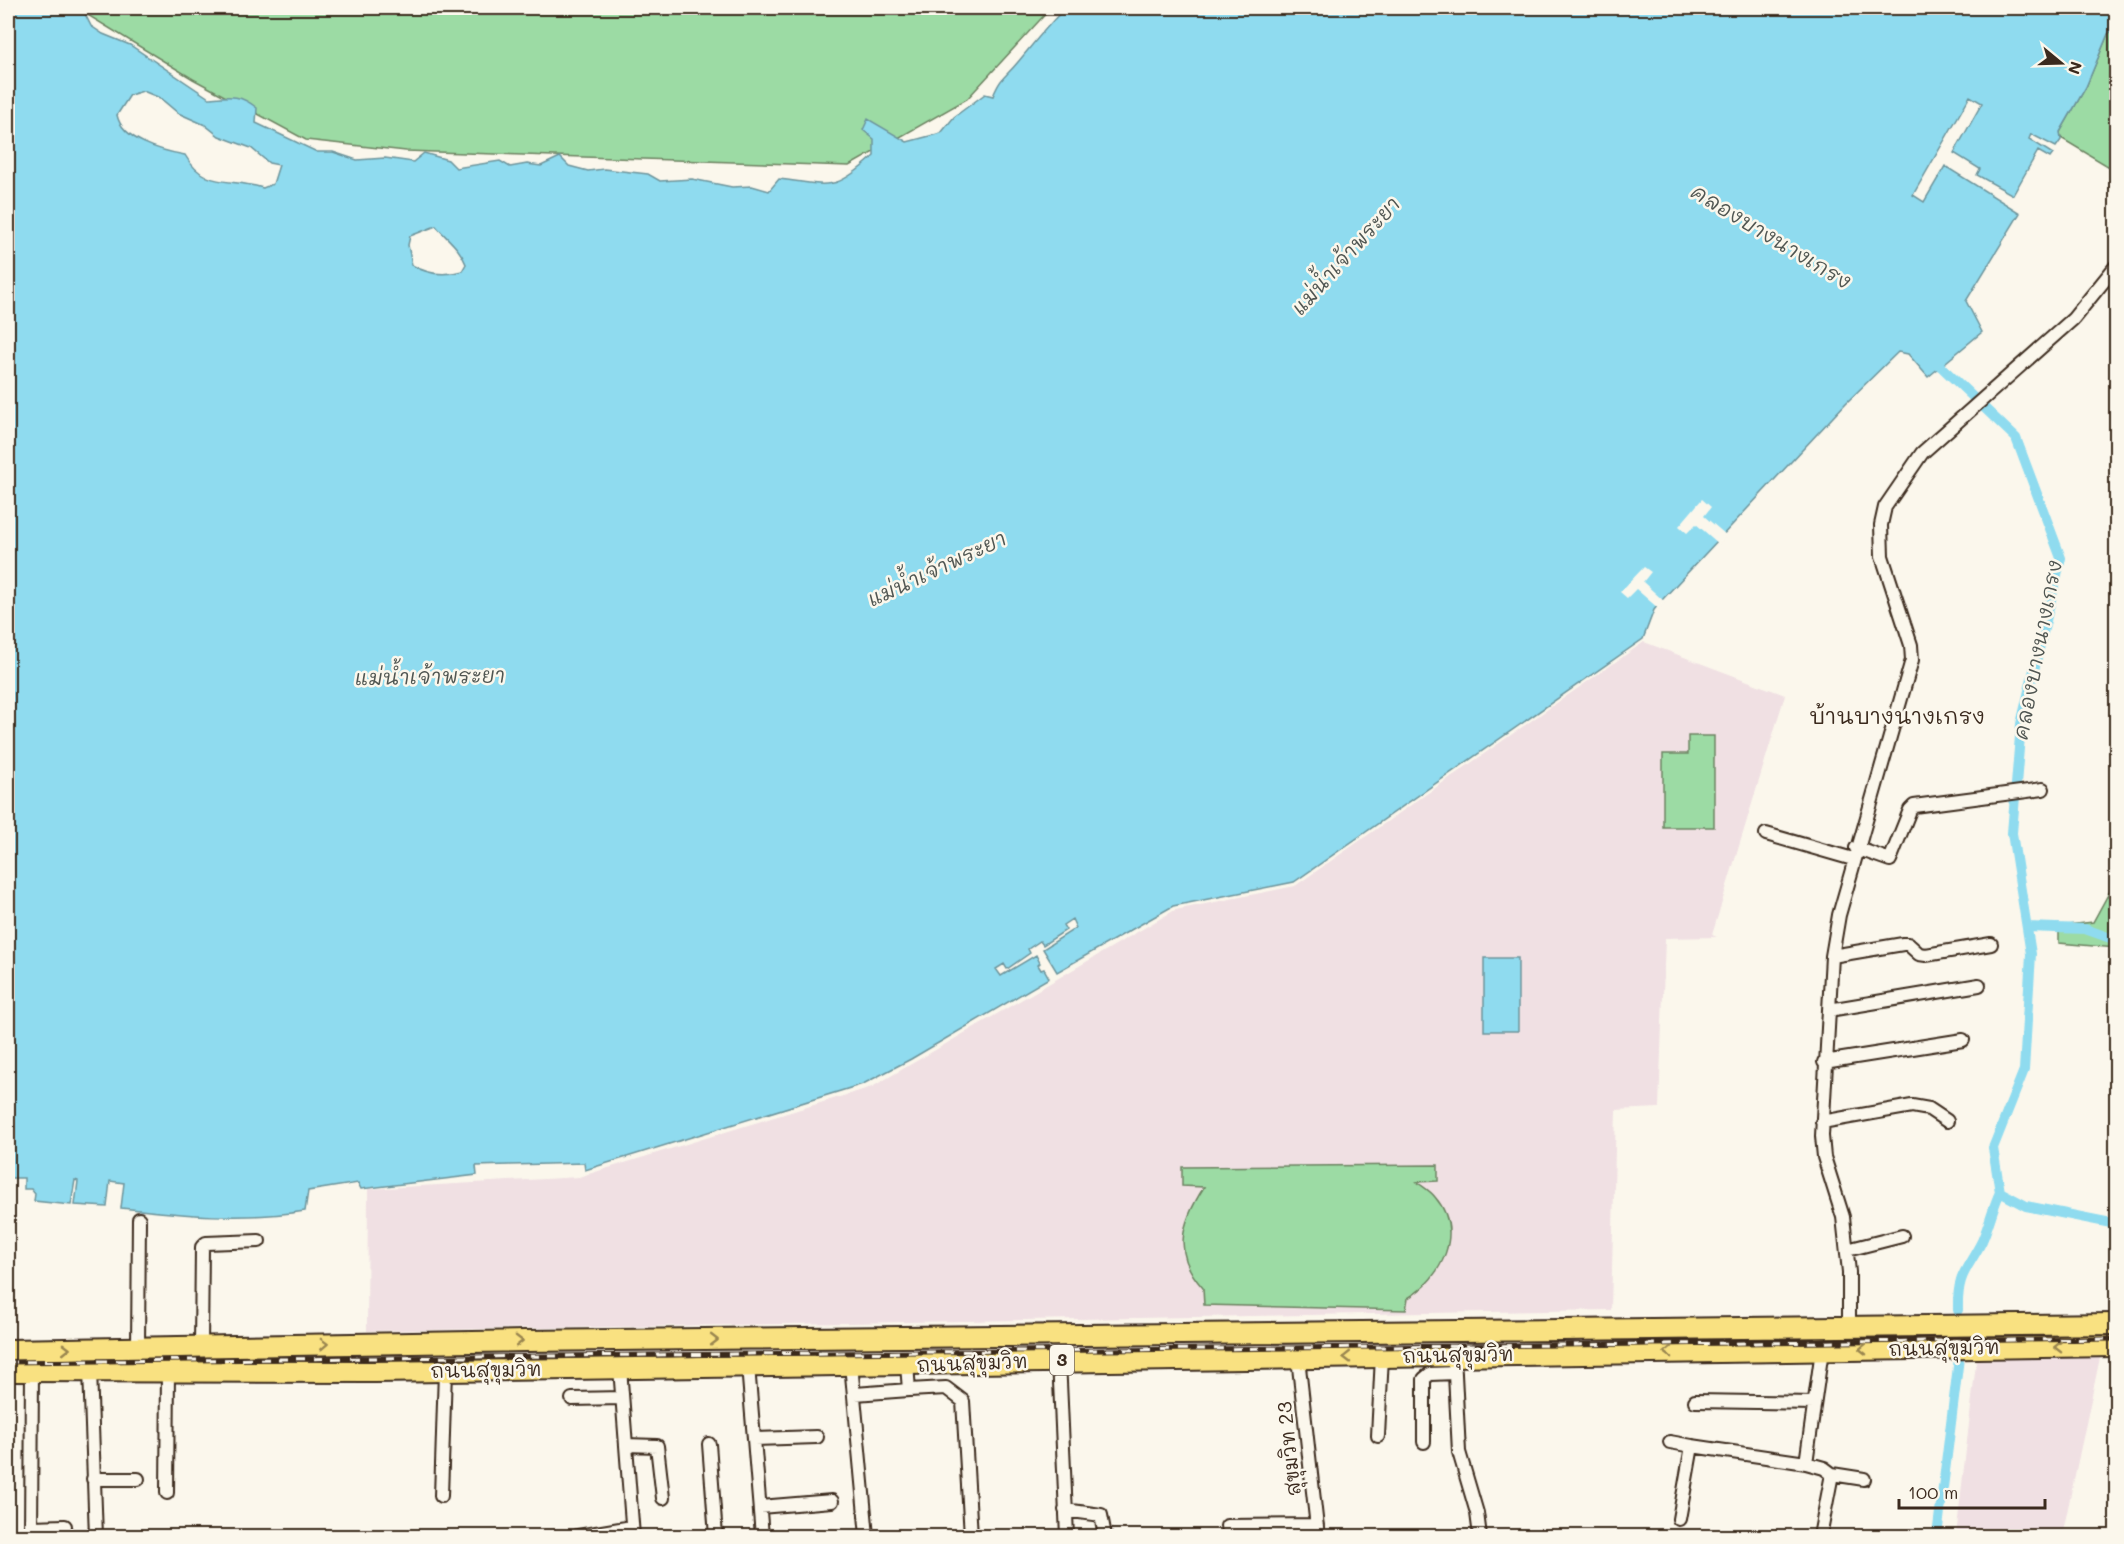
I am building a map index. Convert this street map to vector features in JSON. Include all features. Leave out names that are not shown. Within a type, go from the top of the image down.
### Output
[{"type":"highway","name":"ถนนสุขุมวิท","points":[[8,1350],[537,1341],[2116,1324]]},
{"type":"highway","points":[[1003,1363],[1010,1337]]},
{"type":"highway","points":[[970,1338],[983,1364]]},
{"type":"highway","points":[[284,1346],[285,1371]]},
{"type":"highway","name":"ถนนสุขุมวิท","points":[[8,1371],[445,1371],[1382,1356],[1455,1364],[1822,1350],[2116,1346]]},
{"type":"street","points":[[1849,1327],[1847,1250],[1843,1217],[1824,1157],[1822,1122],[1824,1062],[1832,956],[1855,854],[1912,660],[1911,645],[1882,556],[1881,525],[1885,507],[1922,453],[2073,319],[2116,266]]},
{"type":"street","points":[[1766,834],[1890,860],[1911,807],[2040,789]]},
{"type":"street","points":[[1832,956],[1902,944],[1926,955],[1991,944]]},
{"type":"street","points":[[1829,1010],[1979,985]]},
{"type":"street","points":[[1824,1062],[1963,1040]]},
{"type":"street","points":[[1822,1122],[1912,1106],[1929,1109],[1947,1121]]},
{"type":"street","points":[[138,1348],[139,1219]]},
{"type":"street","points":[[1847,1250],[1902,1236]]},
{"type":"street","points":[[201,1347],[202,1247],[206,1243],[259,1241]]},
{"type":"street","points":[[1806,1463],[1822,1350]]},
{"type":"street","points":[[1378,1436],[1382,1356]]},
{"type":"street","name":"สุขุมวิท 23","points":[[1298,1358],[1318,1531]]},
{"type":"street","points":[[1059,1360],[1067,1536]]},
{"type":"street","points":[[851,1364],[867,1536]]},
{"type":"street","points":[[1424,1442],[1424,1379],[1430,1374],[1455,1364],[1458,1452],[1477,1513],[1480,1536]]},
{"type":"street","points":[[907,1365],[909,1390]]},
{"type":"street","points":[[748,1366],[760,1507],[759,1535]]},
{"type":"street","points":[[579,1536],[633,1532],[620,1368]]},
{"type":"street","points":[[32,1370],[31,1532],[65,1526]]},
{"type":"street","points":[[90,1370],[96,1536]]},
{"type":"street","points":[[167,1493],[168,1371]]},
{"type":"street","points":[[441,1496],[445,1371]]},
{"type":"street","points":[[855,1394],[946,1388],[963,1401],[971,1536]]},
{"type":"street","points":[[572,1399],[622,1398]]},
{"type":"street","points":[[1695,1401],[1814,1403]]},
{"type":"street","points":[[754,1439],[817,1437]]},
{"type":"street","points":[[1670,1442],[1806,1463],[1824,1468],[1832,1474],[1864,1479]]},
{"type":"street","points":[[708,1444],[716,1536]]},
{"type":"street","points":[[626,1445],[657,1446],[663,1498]]},
{"type":"street","points":[[1679,1519],[1692,1446]]},
{"type":"street","points":[[1820,1536],[1832,1474]]},
{"type":"street","points":[[93,1479],[138,1479]]},
{"type":"street","points":[[760,1507],[832,1501]]},
{"type":"street","points":[[1065,1510],[1094,1512],[1101,1515],[1105,1536]]},
{"type":"street","points":[[1227,1526],[1318,1531]]},
{"type":"shaded area","points":[[1644,642],[1785,695],[1712,935],[1717,937],[1665,938],[1659,1108],[1616,1110],[1611,1310],[367,1331],[368,1189],[579,1177],[872,1087],[1175,910],[1295,886]]},
{"type":"shaded area","points":[[2101,1353],[2062,1536],[1956,1536],[1977,1355]]},
{"type":"green space","points":[[82,8],[1051,8],[967,99],[849,166],[406,151],[306,140],[193,79],[86,14]]},
{"type":"green space","points":[[2116,27],[2116,171],[2061,138],[2060,132],[2086,87],[2108,34]]},
{"type":"green space","points":[[1688,736],[1714,736],[1714,827],[1663,827],[1663,754],[1688,754]]},
{"type":"green space","points":[[2116,804],[2116,948],[2059,943],[2059,926],[2093,922],[2111,889]]},
{"type":"green space","points":[[1438,1165],[1438,1181],[1417,1182],[1433,1195],[1444,1211],[1449,1239],[1446,1253],[1431,1279],[1408,1298],[1406,1310],[1204,1305],[1203,1288],[1187,1263],[1183,1238],[1190,1213],[1204,1187],[1182,1186],[1182,1167]]},
{"type":"water","name":"แม่น้ำเจ้าพระยา","points":[[8,8],[82,8],[91,26],[103,34],[130,45],[209,98],[229,97],[245,100],[257,108],[256,123],[317,152],[333,152],[357,160],[385,158],[413,162],[424,153],[448,160],[456,168],[500,161],[510,167],[527,164],[541,166],[560,157],[569,166],[588,171],[604,169],[648,174],[660,181],[692,179],[732,187],[752,186],[769,191],[779,179],[830,184],[840,181],[860,168],[874,156],[874,139],[863,130],[868,119],[907,142],[941,133],[954,117],[985,94],[993,96],[1001,80],[1065,8],[2116,8],[2116,27],[2108,34],[2086,87],[2060,132],[2061,140],[2056,147],[2031,134],[2029,139],[2053,154],[2050,158],[2038,151],[2013,195],[1977,175],[1980,169],[1954,153],[1982,103],[1970,96],[1913,195],[1924,202],[1945,166],[2020,213],[1966,301],[1982,332],[1928,377],[1908,354],[1898,352],[1846,403],[1662,600],[1654,610],[1643,639],[1294,882],[1173,906],[1057,972],[1043,949],[1076,928],[1072,919],[1063,925],[1066,930],[1043,945],[1040,941],[1028,949],[1030,953],[1007,969],[1004,964],[996,969],[1001,976],[1036,955],[1040,963],[1038,965],[1041,970],[1044,969],[1049,978],[911,1059],[863,1084],[585,1170],[584,1163],[476,1166],[477,1175],[361,1189],[358,1183],[308,1191],[305,1211],[259,1216],[190,1215],[121,1208],[124,1183],[110,1181],[107,1207],[75,1205],[78,1181],[75,1180],[71,1205],[34,1201],[35,1194],[31,1189],[24,1189],[24,1178],[8,1178]],"holes":[[[143,91],[160,98],[178,113],[205,125],[219,136],[251,148],[269,163],[279,165],[273,184],[263,188],[210,178],[193,166],[185,155],[165,151],[135,138],[120,124],[117,115],[130,95]],[[436,226],[457,248],[463,258],[466,264],[462,271],[436,273],[412,265],[408,245],[410,236]]]},
{"type":"water","points":[[1484,958],[1518,958],[1518,1031],[1484,1031]]},
{"type":"pier","points":[[1702,499],[1711,507],[1704,516],[1726,535],[1719,544],[1696,524],[1687,533],[1679,526]]},
{"type":"pier","points":[[1644,567],[1651,572],[1643,582],[1665,602],[1659,609],[1636,589],[1627,598],[1620,592]]},
{"type":"waterway","name":"คลองบางนางเกรง","points":[[1932,358],[2016,438],[2061,558],[2021,724],[2012,833],[2031,954],[2024,1070],[1993,1148],[2000,1192],[2026,1206],[2116,1224]]},
{"type":"waterway","points":[[2027,927],[2085,929],[2116,940]]},
{"type":"waterway","points":[[1958,1310],[1961,1280],[1982,1241],[2000,1192]]},
{"type":"waterway","points":[[1937,1536],[1959,1358]]},
{"type":"railway","points":[[8,1362],[2116,1339]]},
{"type":"district","name":"บ้านบางนางเกรง","points":[[1897,716]]}]
